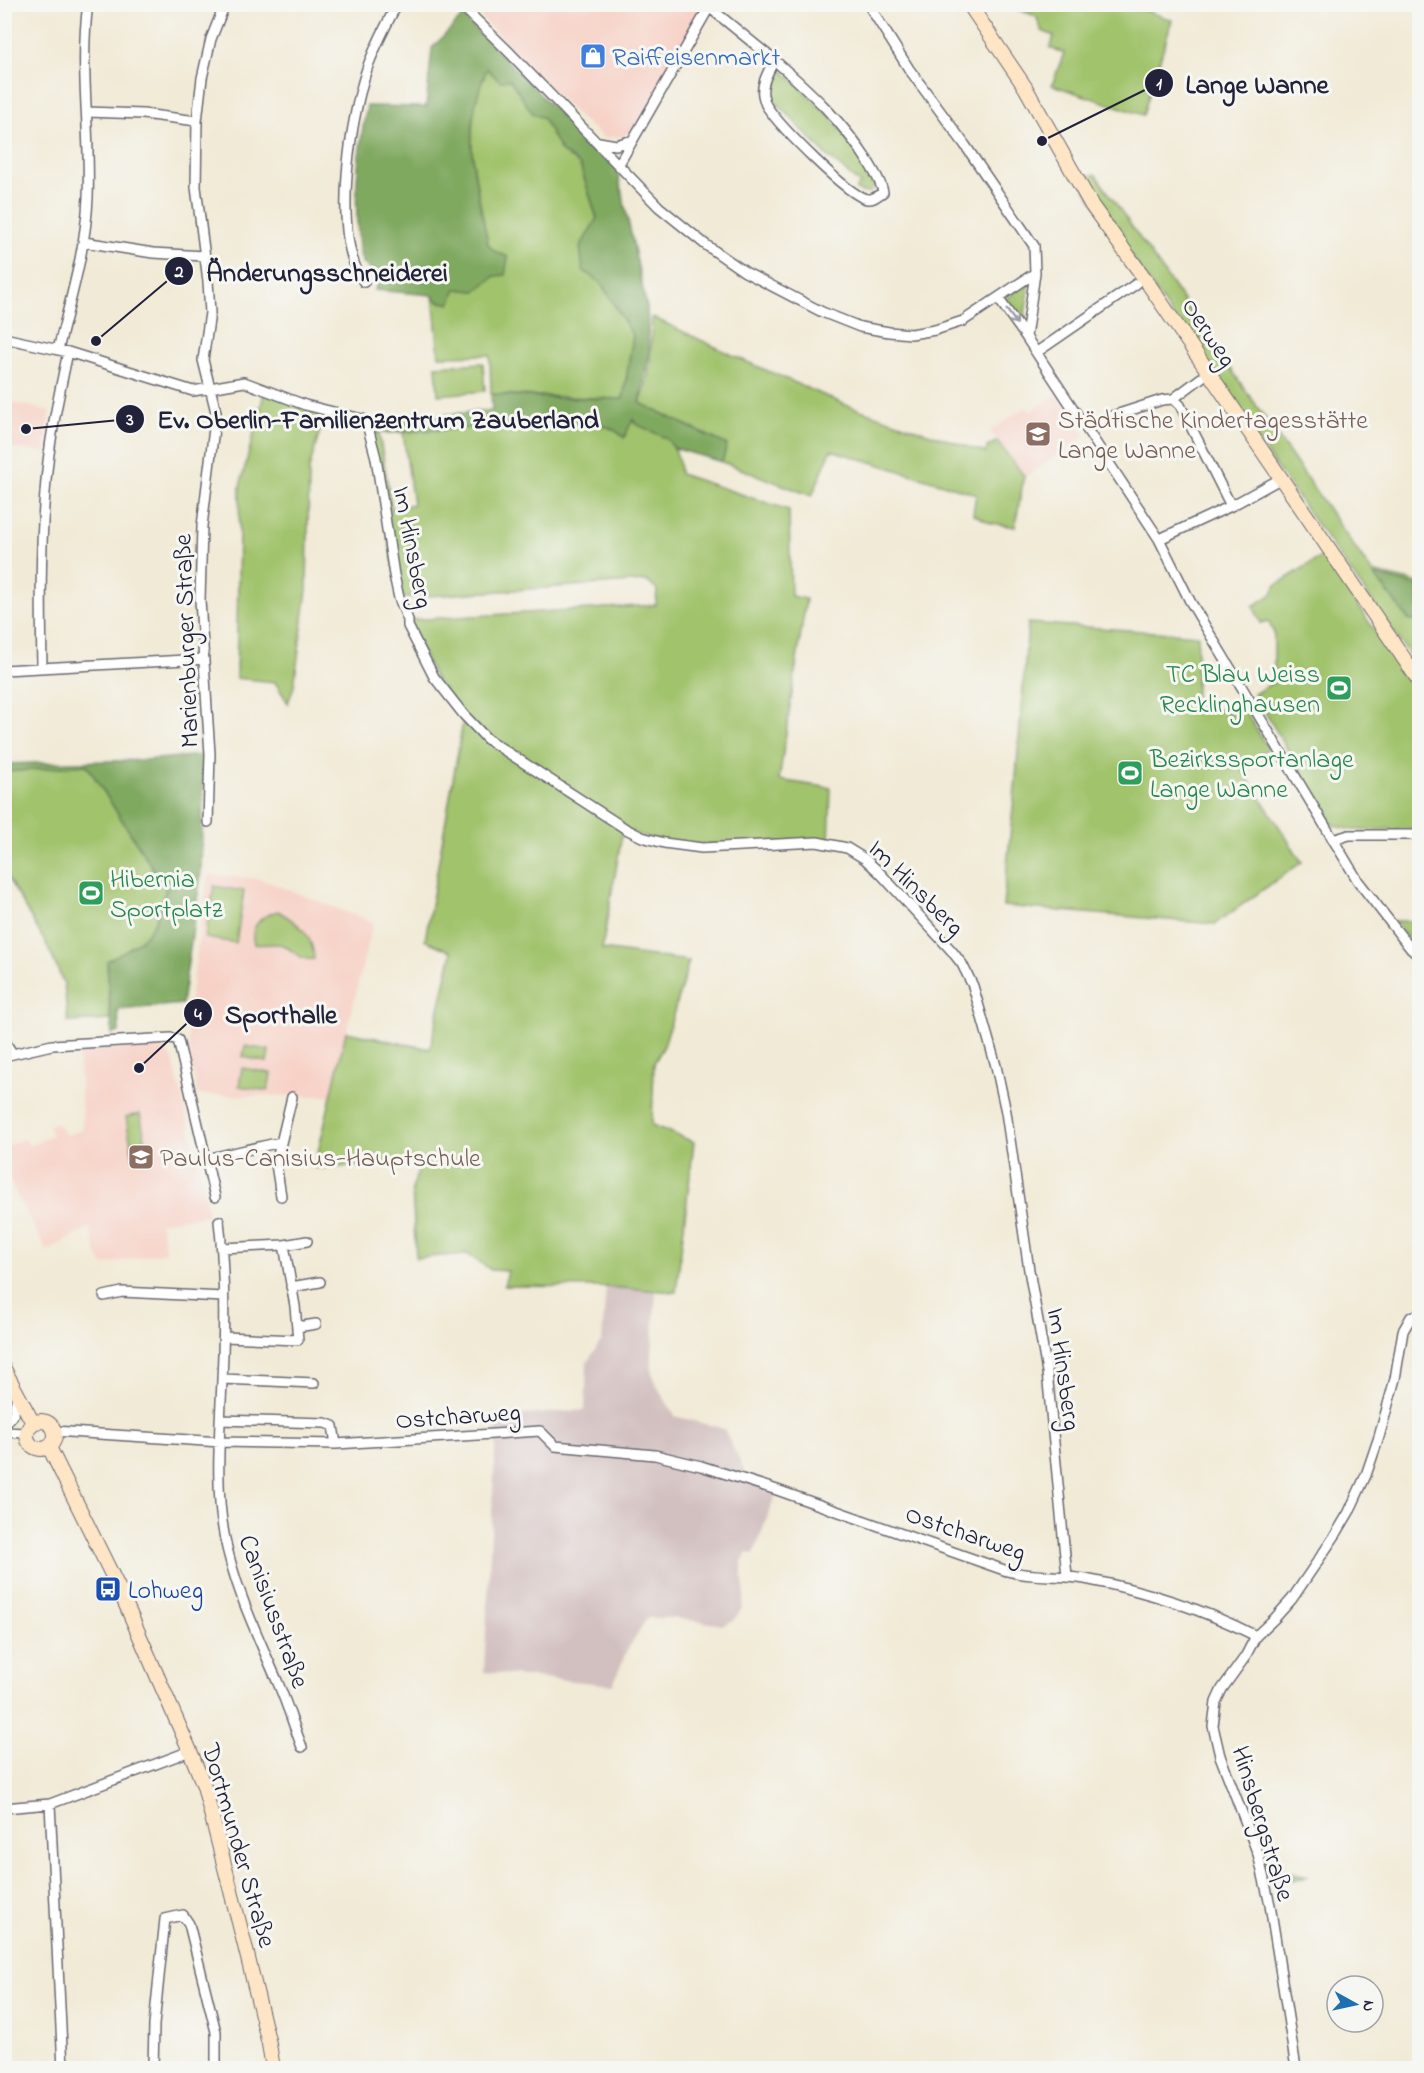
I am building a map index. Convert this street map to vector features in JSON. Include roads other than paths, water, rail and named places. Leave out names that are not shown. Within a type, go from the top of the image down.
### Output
[{"type":"main road","name":"Oerweg","points":[[969,4],[1025,87],[1092,206],[1145,279],[1419,682]]},
{"type":"main road","points":[[4,1369],[17,1391],[30,1428],[28,1441],[34,1447],[41,1449],[49,1447],[55,1438],[54,1431],[46,1422],[30,1428]]},
{"type":"main road","name":"Dortmunder Straße","points":[[49,1447],[120,1592],[204,1786],[217,1831],[273,2068]]},
{"type":"street","points":[[42,668],[41,565],[45,484],[63,351],[84,242],[88,199],[84,50],[88,4]]},
{"type":"street","name":"Marienburger Straße","points":[[208,822],[210,754],[200,600],[202,526],[216,412],[203,360],[210,313],[196,187],[196,121],[202,78],[211,39],[225,4]]},
{"type":"street","points":[[364,282],[357,272],[351,255],[347,221],[347,178],[351,135],[369,64],[397,4]]},
{"type":"street","points":[[460,4],[503,45],[659,207],[706,245],[745,272],[783,293],[860,327],[911,334],[935,330],[963,321],[1035,273]]},
{"type":"street","points":[[868,4],[909,69],[965,145],[1034,246],[1035,273],[1026,337]]},
{"type":"street","points":[[619,164],[710,6],[774,60],[812,93],[833,114],[866,159],[882,186],[883,192],[873,199],[865,199],[856,194],[813,158],[766,107],[763,85],[774,60]]},
{"type":"street","points":[[87,112],[143,114],[196,121]]},
{"type":"street","points":[[597,141],[616,145],[633,140]]},
{"type":"street","points":[[84,242],[153,254],[204,256]]},
{"type":"street","points":[[1037,352],[1136,284]]},
{"type":"street","points":[[998,298],[1037,352],[1159,539],[1190,601],[1358,881],[1419,957]]},
{"type":"street","points":[[4,338],[63,351],[193,391],[210,388]]},
{"type":"street","points":[[1086,426],[1162,400],[1173,399],[1201,378]]},
{"type":"street","name":"Im Hinsberg","points":[[210,388],[244,382],[305,405],[366,420],[383,497],[394,575],[408,626],[434,677],[464,715],[487,739],[596,811],[626,829],[653,840],[671,845],[702,848],[817,842],[847,848],[865,859],[880,873],[962,964],[973,987],[993,1054],[1006,1112],[1029,1270],[1049,1382],[1067,1576]]},
{"type":"street","points":[[1173,399],[1180,405],[1231,506]]},
{"type":"street","points":[[1164,537],[1231,506],[1280,479]]},
{"type":"street","points":[[4,670],[204,659]]},
{"type":"street","points":[[1333,840],[1349,835],[1419,835]]},
{"type":"street","points":[[4,1040],[8,1055],[52,1045],[155,1038],[178,1040],[215,1197]]},
{"type":"street","points":[[281,1196],[276,1164],[292,1097]]},
{"type":"street","points":[[206,1159],[281,1142]]},
{"type":"street","name":"Canisiusstraße","points":[[219,1221],[222,1248],[224,1337],[219,1488],[223,1532],[234,1577],[251,1623],[279,1684],[302,1747]]},
{"type":"street","points":[[222,1248],[284,1245],[306,1241]]},
{"type":"street","points":[[224,1337],[298,1340],[284,1245]]},
{"type":"street","points":[[291,1287],[320,1282]]},
{"type":"street","points":[[104,1296],[122,1292],[223,1297]]},
{"type":"street","points":[[1256,1635],[1292,1599],[1349,1512],[1380,1437],[1395,1379],[1403,1331],[1411,1317],[1419,1314]]},
{"type":"street","points":[[297,1327],[316,1324]]},
{"type":"street","points":[[222,1379],[314,1383]]},
{"type":"street","points":[[4,1426],[14,1413],[17,1391]]},
{"type":"street","points":[[220,1420],[326,1423],[333,1426],[336,1444]]},
{"type":"street","points":[[4,1432],[30,1428]]},
{"type":"street","name":"Ostcharweg","points":[[54,1431],[220,1442],[336,1444],[540,1431],[555,1446],[655,1455],[701,1466],[1021,1575],[1067,1576],[1146,1594],[1221,1620],[1256,1635]]},
{"type":"street","name":"Hinsbergstraße","points":[[1256,1635],[1245,1657],[1222,1689],[1216,1702],[1213,1726],[1220,1756],[1239,1801],[1260,1864],[1270,1905],[1296,2068]]},
{"type":"street","points":[[4,1808],[50,1804],[190,1751]]},
{"type":"street","points":[[50,1804],[63,2068]]},
{"type":"street","points":[[153,2068],[154,2025],[165,1919],[183,1915],[189,1924],[216,2032],[216,2068]]},
{"type":"place","name":"Raiffeisenmarkt","points":[[593,56]]},
{"type":"place","name":"Lange Wanne","points":[[1042,141]]},
{"type":"place","name":"Änderungsschneiderei","points":[[96,341]]},
{"type":"place","name":"Ev. Oberlin-Familienzentrum Zauberland","points":[[26,429]]},
{"type":"place","name":"Städtische Kindertagesstätte Lange Wanne","points":[[1038,434]]},
{"type":"place","name":"TC Blau Weiss Recklinghausen","points":[[1339,688]]},
{"type":"place","name":"Bezirkssportanlage Lange Wanne","points":[[1130,773]]},
{"type":"place","name":"Hibernia Sportplatz","points":[[91,893]]},
{"type":"place","name":"Sporthalle","points":[[139,1068]]},
{"type":"place","name":"Paulus-Canisius-Hauptschule","points":[[141,1157]]},
{"type":"place","name":"Lohweg","points":[[108,1589]]}]
